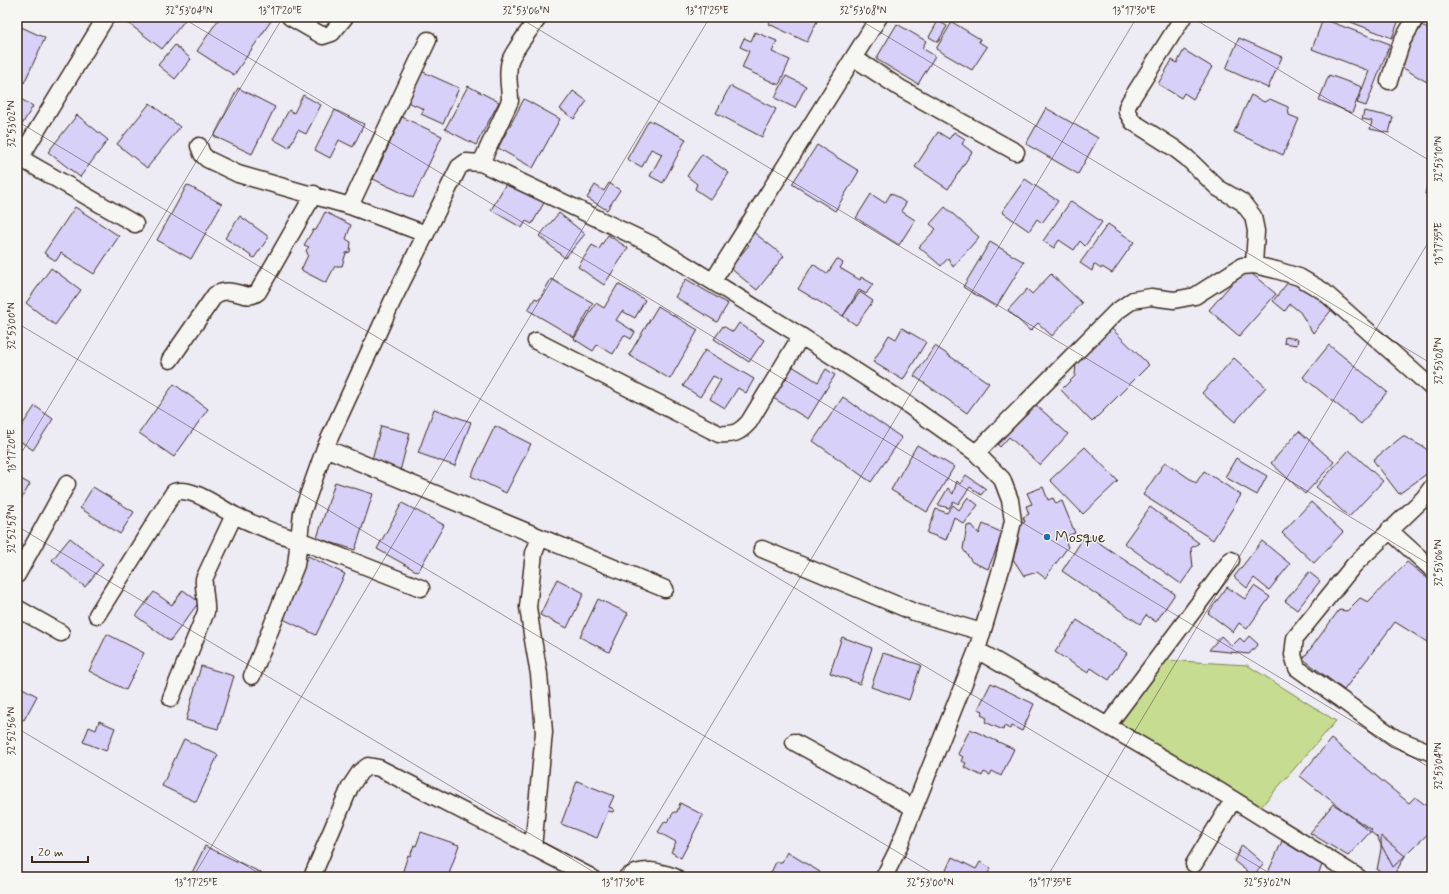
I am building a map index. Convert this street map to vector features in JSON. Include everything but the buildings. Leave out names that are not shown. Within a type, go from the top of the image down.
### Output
[{"type":"street","points":[[106,17],[19,160],[135,224]]},
{"type":"street","points":[[290,17],[324,36],[332,33],[345,17]]},
{"type":"street","points":[[482,163],[510,101],[508,83],[510,60],[539,17]]},
{"type":"street","points":[[714,281],[879,17]]},
{"type":"street","points":[[1182,17],[1130,101],[1127,107],[1127,112],[1134,122],[1187,158],[1218,188],[1242,202],[1253,216],[1256,231],[1254,265]]},
{"type":"street","points":[[1389,81],[1402,41],[1416,17]]},
{"type":"street","points":[[350,206],[428,40]]},
{"type":"street","points":[[854,58],[900,88],[1016,152]]},
{"type":"street","points":[[199,146],[202,154],[207,159],[238,174],[314,194],[426,234]]},
{"type":"street","points":[[252,676],[296,565],[302,512],[325,448],[392,302],[459,167],[466,162],[482,163],[655,246],[714,281],[904,402],[976,454],[1002,479],[1010,500],[1013,521],[1004,559],[977,650],[897,851],[884,877]]},
{"type":"street","points":[[170,360],[215,295],[228,291],[250,296],[258,292],[314,194]]},
{"type":"street","points":[[976,454],[1116,312],[1133,300],[1151,297],[1174,300],[1195,296],[1242,266],[1254,265],[1299,277],[1323,291],[1432,388]]},
{"type":"street","points":[[536,341],[719,434],[732,435],[742,430],[750,422],[801,336]]},
{"type":"street","points":[[325,448],[665,589]]},
{"type":"street","points":[[17,575],[67,484]]},
{"type":"street","points":[[1432,488],[1424,498],[1354,565],[1295,638],[1293,655],[1297,668],[1395,738],[1432,753]]},
{"type":"street","points":[[97,615],[174,492],[182,491],[202,497],[234,515],[283,536],[299,540],[421,588]]},
{"type":"street","points":[[171,698],[206,612],[207,604],[204,579],[234,515]]},
{"type":"street","points":[[1389,530],[1432,569]]},
{"type":"street","points":[[533,848],[544,732],[539,674],[528,607],[534,553],[540,538]]},
{"type":"street","points":[[762,549],[914,612],[982,632]]},
{"type":"street","points":[[1107,726],[1231,560]]},
{"type":"street","points":[[17,608],[61,633]]},
{"type":"street","points":[[977,650],[1221,792],[1358,877]]},
{"type":"street","points":[[794,742],[914,808]]},
{"type":"street","points":[[312,877],[350,787],[360,772],[368,766],[379,768],[591,877]]},
{"type":"street","points":[[1194,864],[1233,800]]},
{"type":"street","points":[[627,877],[637,871],[658,871],[675,877]]},
{"type":"green space","points":[[1163,660],[1247,665],[1336,721],[1258,810],[1117,722]]},
{"type":"place","name":"Mosque","points":[[1047,537]]}]
